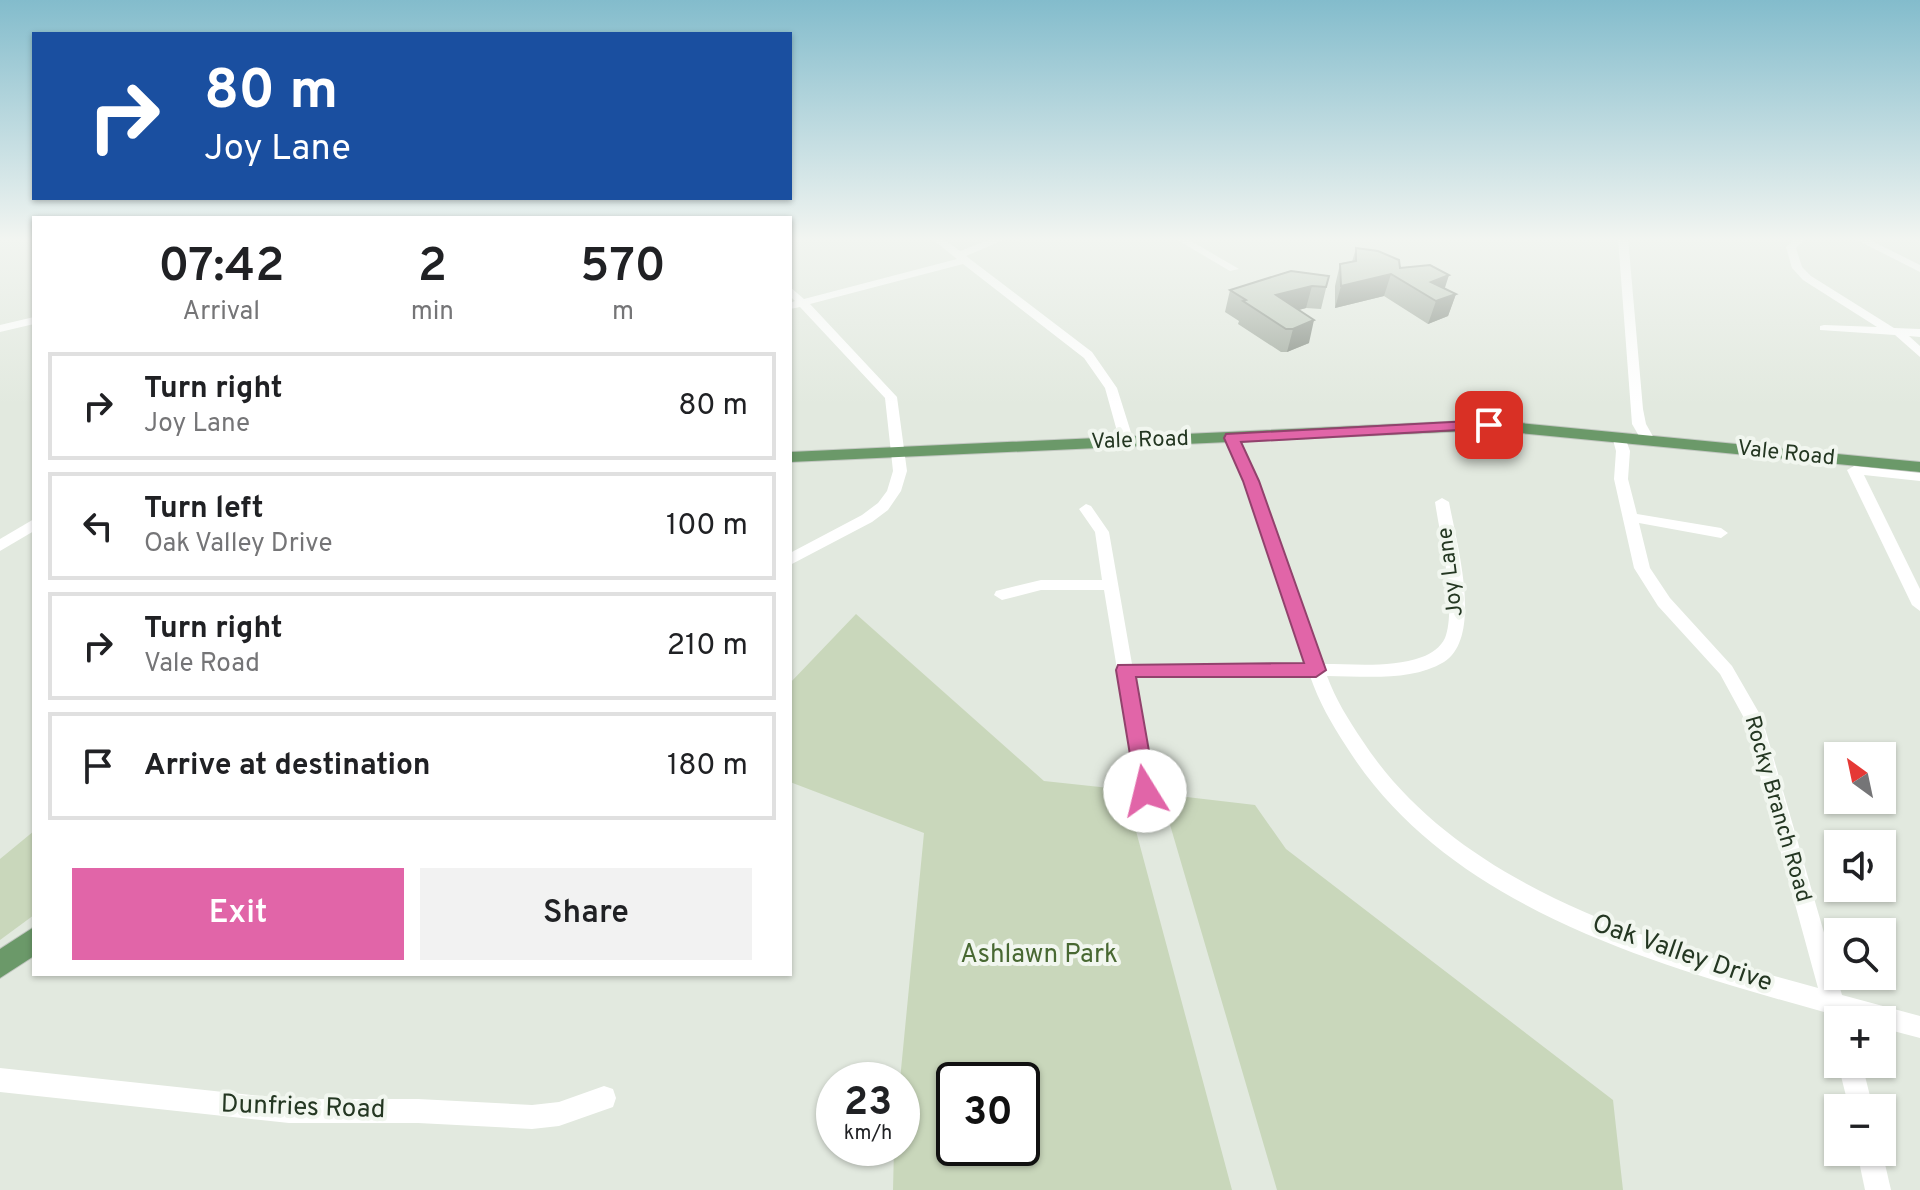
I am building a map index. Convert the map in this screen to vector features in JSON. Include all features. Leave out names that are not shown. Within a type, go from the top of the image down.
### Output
[{"type":"main road","name":"Vale Road","points":[[792,457],[1489,425],[1837,459],[1855,466],[1920,467]]},
{"type":"main road","points":[[0,965],[32,941]]},
{"type":"street","points":[[796,304],[834,294]]},
{"type":"street","points":[[1009,294],[1075,343],[1096,364],[1111,388],[1127,442]]},
{"type":"street","points":[[1628,294],[1639,424],[1648,440]]},
{"type":"street","points":[[1834,294],[1895,332],[1920,353]]},
{"type":"street","points":[[792,559],[881,509],[899,480],[900,452],[891,397],[796,304]]},
{"type":"street","points":[[0,329],[32,321]]},
{"type":"street","points":[[1824,328],[1920,333]]},
{"type":"street","name":"Oak Valley Drive","points":[[1232,438],[1251,481],[1316,670],[1339,727],[1372,774],[1422,823],[1488,871],[1556,908],[1653,950],[1824,1008]]},
{"type":"street","name":"Rocky Branch Road","points":[[1620,440],[1623,451],[1621,479],[1636,554],[1652,585],[1726,670],[1753,718],[1834,1006]]},
{"type":"street","points":[[1855,466],[1920,477]]},
{"type":"street","points":[[1855,466],[1920,605]]},
{"type":"street","name":"Joy Lane","points":[[1125,670],[1406,668],[1434,660],[1452,644],[1459,621],[1442,502]]},
{"type":"street","points":[[1086,509],[1102,532],[1145,791]]},
{"type":"street","points":[[1629,517],[1721,533]]},
{"type":"street","points":[[0,546],[32,525]]},
{"type":"street","points":[[1901,565],[1920,568]]},
{"type":"street","points":[[1002,595],[1041,585],[1111,585]]},
{"type":"street","name":"Oak Valley Drive","points":[[1896,1023],[1920,1027]]},
{"type":"street","name":"Dunfries Road","points":[[0,1080],[289,1111],[418,1111],[532,1117],[559,1114],[604,1098]]},
{"type":"street","points":[[1873,1166],[1878,1190]]},
{"type":"green space","name":"Ashlawn Park","points":[[856,614],[1044,781],[1128,790],[1132,816],[1232,1190],[893,1190],[894,1166],[920,1166],[920,1062],[902,1062],[924,833],[792,783],[792,681]]},
{"type":"green space","points":[[1161,794],[1255,805],[1286,849],[1613,1100],[1623,1190],[1277,1190]]},
{"type":"green space","points":[[32,833],[32,916],[0,940],[0,859]]},
{"type":"building","points":[[1236,294],[1282,294],[1276,295],[1314,320],[1286,329],[1243,301],[1246,300]]},
{"type":"building","points":[[1424,294],[1456,294],[1436,301]]},
{"type":"route","points":[[1145,791],[1125,670],[1316,670],[1251,481],[1232,438],[1489,425]]}]
